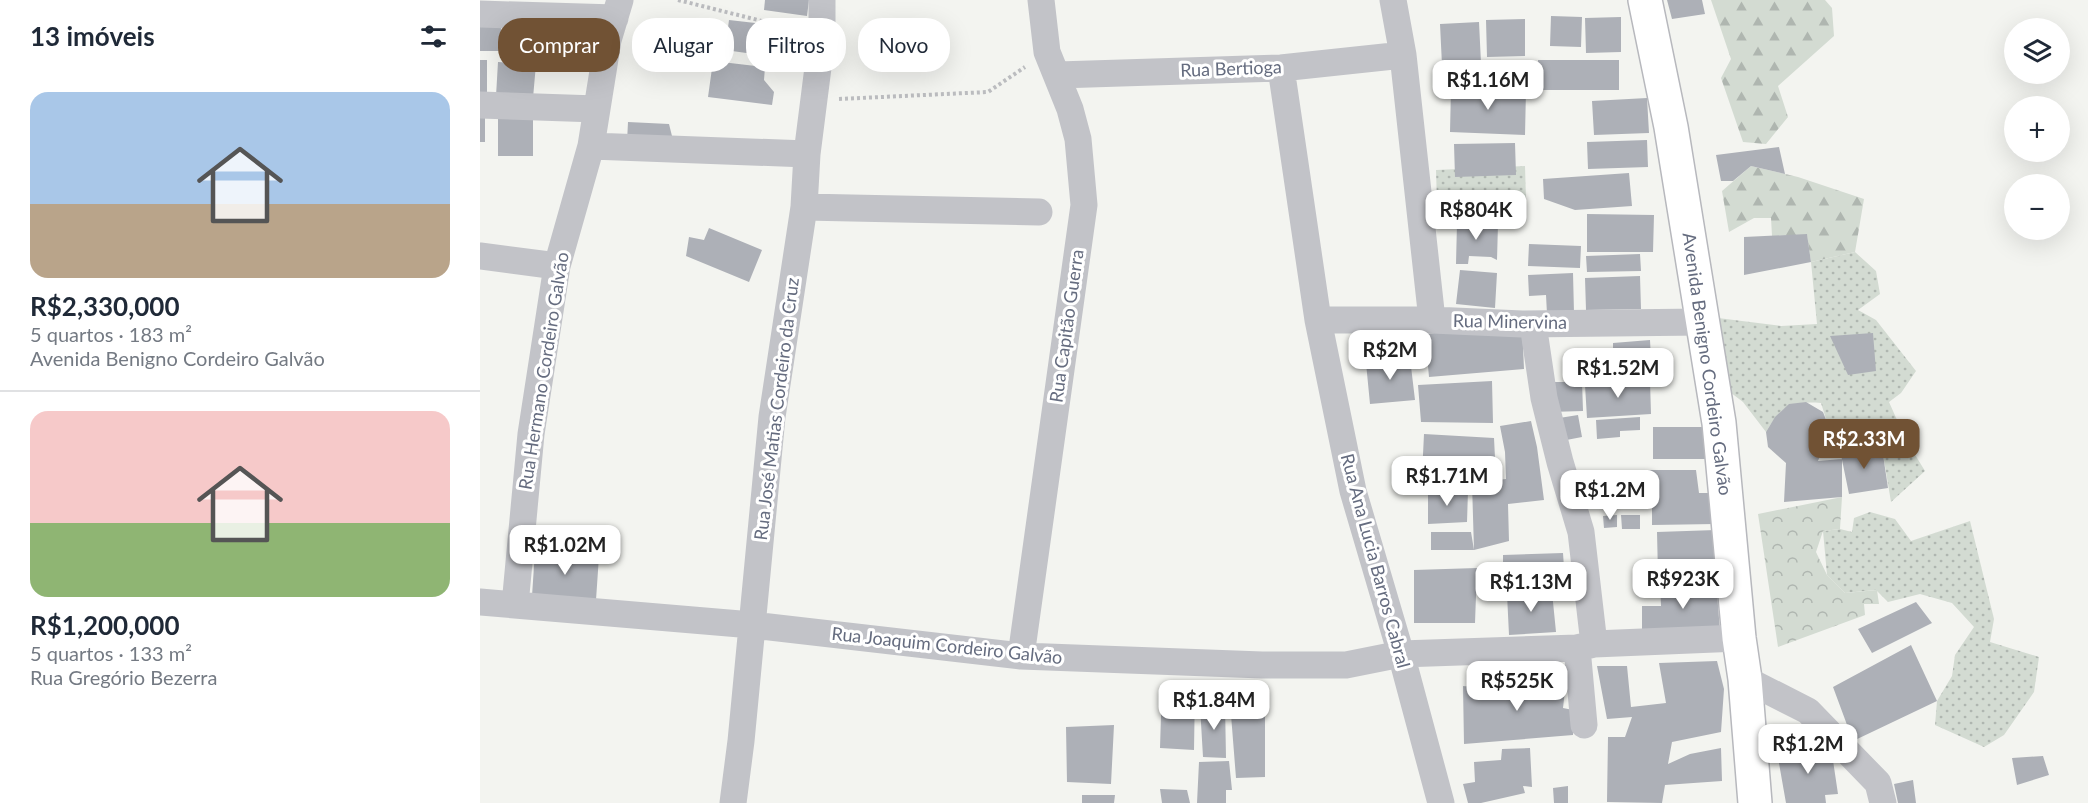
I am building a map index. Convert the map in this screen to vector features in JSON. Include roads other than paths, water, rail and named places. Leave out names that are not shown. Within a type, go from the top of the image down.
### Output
[{"type":"main road","name":"Avenida Benigno Cordeiro Galvão","points":[[1645,0],[1671,127],[1719,423],[1755,803]]},
{"type":"street","name":"Rua Capitão Guerra","points":[[1021,656],[1084,205],[1078,139],[1070,109],[1052,64],[1041,0]]},
{"type":"street","points":[[1393,0],[1403,55],[1432,320]]},
{"type":"street","points":[[480,14],[618,9]]},
{"type":"street","name":"Rua Hermano Cordeiro Galvão","points":[[515,605],[531,434],[557,266],[591,146],[608,40],[618,9]]},
{"type":"street","name":"Rua José Matias Cordeiro da Cruz","points":[[733,803],[772,417],[804,207],[807,154],[822,17]]},
{"type":"street","name":"Rua Bertioga","points":[[1052,64],[1107,72],[1281,68],[1403,55]]},
{"type":"street","name":"Rua Ana Lucia Barros Cabral","points":[[1281,68],[1318,320],[1353,491],[1401,654],[1441,803]]},
{"type":"street","points":[[480,105],[597,109]]},
{"type":"street","points":[[591,146],[807,154]]},
{"type":"street","points":[[804,207],[1039,212]]},
{"type":"street","points":[[480,256],[557,266]]},
{"type":"street","name":"Rua Minervina","points":[[1318,320],[1432,320],[1533,324],[1702,322]]},
{"type":"street","points":[[1533,324],[1544,398],[1581,532],[1585,646],[1584,726]]},
{"type":"street","name":"Rua Joaquim Cordeiro Galvão","points":[[480,602],[752,625],[1021,656],[1262,664],[1346,664],[1401,654],[1739,638]]},
{"type":"street","points":[[1745,679],[1808,711],[1880,793]]}]
